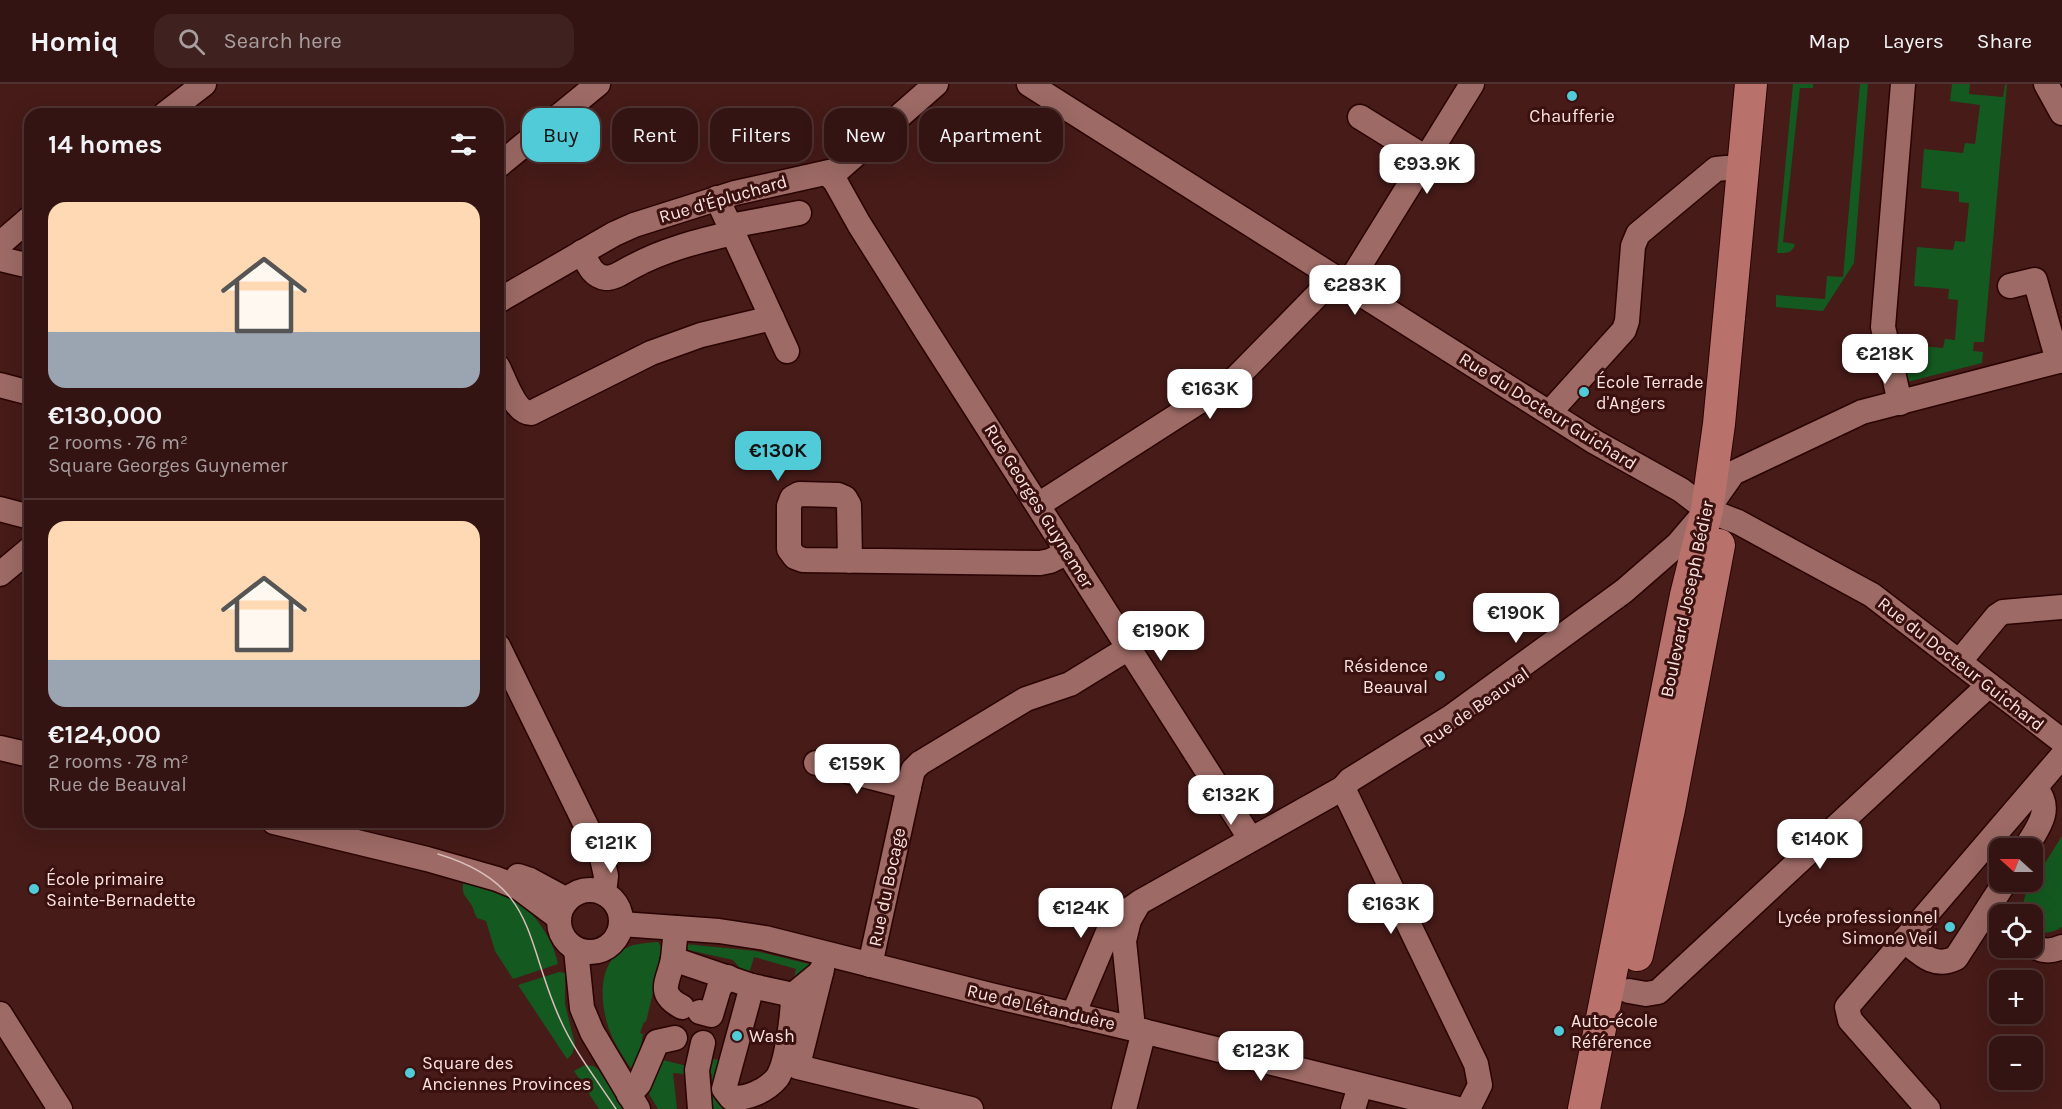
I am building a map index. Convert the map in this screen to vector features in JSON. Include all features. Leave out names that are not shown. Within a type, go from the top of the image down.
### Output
[{"type":"main road","name":"Boulevard Joseph Bédier","points":[[1606,1109],[1669,809],[1716,514],[1718,443],[1751,84]]},
{"type":"main road","name":"Boulevard Joseph Bédier","points":[[1584,1109],[1686,595],[1733,473],[1771,84]]},
{"type":"street","points":[[173,108],[204,84]]},
{"type":"street","points":[[504,161],[598,84]]},
{"type":"street","name":"Rue d'Épluchard","points":[[504,298],[634,225],[717,198],[838,170],[936,84]]},
{"type":"street","name":"Rue du Docteur Guichard","points":[[1029,84],[1594,442],[1681,490],[1716,514],[1738,522],[1872,595],[2062,741]]},
{"type":"street","points":[[1038,505],[1236,378],[1341,282],[1426,158],[1472,84]]},
{"type":"street","points":[[1900,403],[1883,327],[1903,84]]},
{"type":"street","points":[[2046,84],[2062,113]]},
{"type":"street","points":[[1360,117],[1426,158]]},
{"type":"street","points":[[1550,412],[1624,330],[1627,321],[1633,246],[1638,234],[1716,170],[1742,169]]},
{"type":"street","name":"Rue Georges Guynemer","points":[[828,174],[835,181],[859,224],[1068,552],[1127,649],[1250,838]]},
{"type":"street","points":[[717,198],[787,351]]},
{"type":"street","points":[[582,252],[594,273],[605,278],[612,277],[690,243],[731,229],[799,213]]},
{"type":"street","points":[[0,244],[24,223]]},
{"type":"street","points":[[0,259],[24,265]]},
{"type":"street","points":[[1733,473],[1862,412],[2060,360],[2036,280],[2010,286]]},
{"type":"street","points":[[504,379],[519,408],[531,413],[651,353],[702,335],[772,318]]},
{"type":"street","points":[[0,385],[24,391]]},
{"type":"street","points":[[0,509],[24,515]]},
{"type":"street","name":"Rue de Beauval","points":[[1073,1015],[1111,925],[1123,914],[1250,838],[1343,788],[1350,780],[1460,710],[1624,591],[1716,514]]},
{"type":"street","points":[[850,561],[1045,563],[1068,552]]},
{"type":"street","points":[[0,574],[24,554]]},
{"type":"street","points":[[1959,662],[1997,616],[2003,612],[2062,607]]},
{"type":"street","name":"Rue du Bocage","points":[[870,965],[914,770],[920,763],[1026,699],[1070,684],[1127,649]]},
{"type":"street","points":[[504,666],[602,858],[606,876],[604,893]]},
{"type":"street","points":[[1629,991],[1646,994],[1658,992],[1989,685]]},
{"type":"street","points":[[0,748],[24,754]]},
{"type":"street","points":[[1928,1109],[1850,1020],[1847,1012],[1849,1003],[2036,789],[2062,756]]},
{"type":"street","points":[[0,757],[24,763]]},
{"type":"street","points":[[816,763],[909,787]]},
{"type":"street","points":[[1343,788],[1476,1064],[1480,1086],[1468,1109]]},
{"type":"street","points":[[2032,838],[2042,822],[2045,810],[2041,795],[2036,789]]},
{"type":"street","points":[[301,828],[444,860]]},
{"type":"street","points":[[327,828],[444,860],[519,888],[563,909]]},
{"type":"street","points":[[586,890],[604,893],[616,904],[620,914],[621,924],[616,939],[601,951],[588,953],[576,950],[562,937],[563,909],[574,894],[586,890]]},
{"type":"street","points":[[1124,1109],[1138,1030],[1124,941],[1129,920],[1140,902]]},
{"type":"street","points":[[1904,940],[1929,960],[1943,963],[1956,958],[1989,917]]},
{"type":"street","name":"Rue de Létanduère","points":[[621,924],[765,938],[823,963],[870,965],[1458,1109]]},
{"type":"street","points":[[676,928],[673,958],[665,990],[669,999],[698,1011]]},
{"type":"street","points":[[2043,950],[2050,951],[2062,947]]},
{"type":"street","points":[[576,950],[582,1008],[592,1032],[634,1102]]},
{"type":"street","points":[[582,1008],[601,951]]},
{"type":"street","points":[[673,958],[752,986],[793,995]]},
{"type":"street","points":[[752,986],[724,1089],[731,1098],[752,1095],[777,1077],[791,1024],[793,995],[823,963]]},
{"type":"street","points":[[761,1109],[789,1088],[798,1067],[823,963]]},
{"type":"street","points":[[700,1109],[698,1070],[690,1040],[698,1011],[728,977]]},
{"type":"street","points":[[0,1014],[60,1109]]},
{"type":"street","points":[[634,1102],[657,1042],[690,1040]]},
{"type":"street","points":[[798,1067],[971,1109]]},
{"type":"street","points":[[1353,1109],[1360,1086]]},
{"type":"green space","points":[[1793,84],[1813,84],[1813,88],[1800,88],[1783,242],[1795,244],[1786,253],[1777,253]]},
{"type":"green space","points":[[1860,84],[1868,84],[1854,263],[1823,311],[1776,307],[1776,295],[1825,299],[1827,276],[1843,277]]},
{"type":"green space","points":[[1952,84],[1970,84],[1969,94],[2003,97],[2007,84],[1984,342],[1974,342],[1973,351],[1983,352],[1982,363],[1903,383],[1900,372],[1912,368],[1909,357],[1897,361],[1900,348],[1911,345],[1943,348],[1945,339],[1955,340],[1958,300],[1948,299],[1949,289],[1914,286],[1917,247],[1953,250],[1955,241],[1965,242],[1969,203],[1959,202],[1959,192],[1921,188],[1924,149],[1963,153],[1965,143],[1975,144],[1980,105],[1950,101]]},
{"type":"green space","points":[[2062,836],[2062,927],[2051,932],[2043,932],[2043,904],[2023,904],[2027,892],[2043,892],[2043,866]]},
{"type":"green space","points":[[460,872],[533,908],[531,913],[548,937],[558,964],[513,979],[495,951],[486,921],[477,918],[464,895],[464,879]]},
{"type":"green space","points":[[658,942],[663,950],[646,1022],[640,1033],[643,1034],[639,1075],[636,1076],[610,1032],[604,1010],[603,986],[609,963],[616,955],[634,945]]},
{"type":"green space","points":[[685,944],[756,951],[813,965],[798,976],[795,982],[793,981],[796,969],[754,957],[748,977],[733,960],[688,950]]},
{"type":"green space","points":[[559,972],[565,973],[565,1004],[575,1044],[572,1054],[567,1059],[518,985]]},
{"type":"green space","points":[[708,1058],[724,1061],[731,1109],[712,1109],[712,1074],[706,1074]]},
{"type":"green space","points":[[659,1059],[687,1066],[684,1074],[673,1073],[677,1109],[658,1109],[649,1094]]},
{"type":"green space","points":[[585,1065],[598,1069],[624,1109],[599,1109],[574,1071]]},
{"type":"tram line","points":[[438,854],[470,866],[494,881],[511,899],[523,918],[532,940],[560,1019],[579,1054],[616,1109]]},
{"type":"place","name":"Chaufferie","points":[[1572,96]]},
{"type":"place","name":"École Terrade d'Angers","points":[[1584,392]]},
{"type":"place","name":"Résidence Beauval","points":[[1440,676]]},
{"type":"place","name":"École primaire Sainte-Bernadette","points":[[34,889]]},
{"type":"place","name":"Lycée professionnel Simone Veil","points":[[1950,927]]},
{"type":"place","name":"Auto-école Référence","points":[[1559,1031]]},
{"type":"place","name":"Wash","points":[[737,1036]]},
{"type":"place","name":"Square des Anciennes Provinces","points":[[410,1073]]}]
